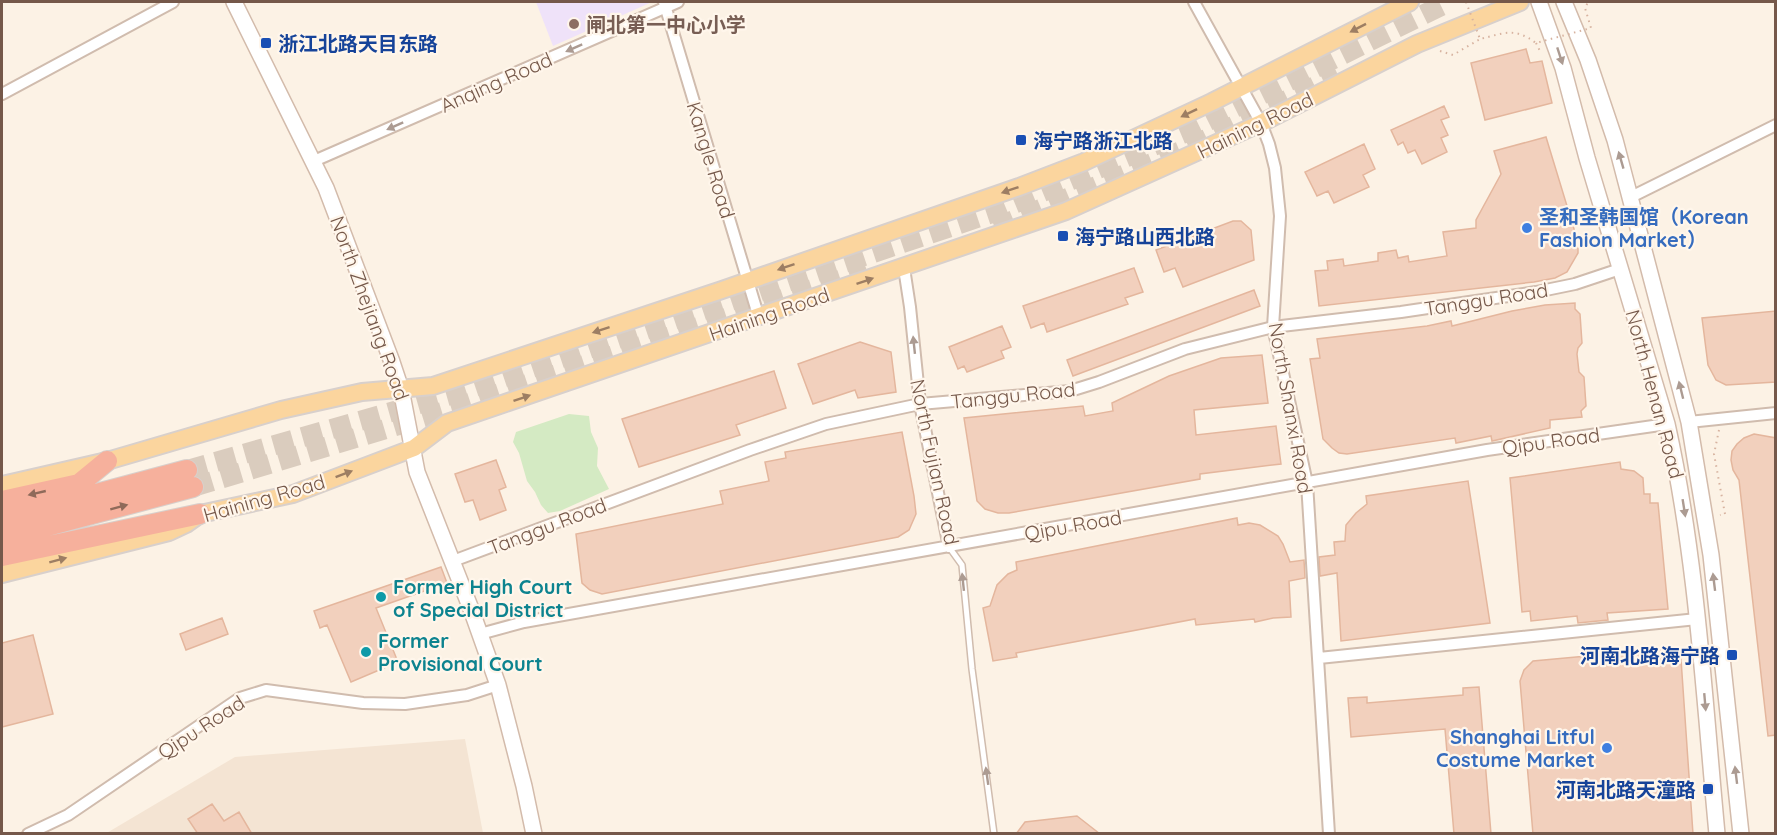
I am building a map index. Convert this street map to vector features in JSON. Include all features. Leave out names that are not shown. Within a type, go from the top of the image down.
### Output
[{"type":"highway","points":[[2,501],[79,483],[106,461]]},
{"type":"highway","points":[[2,519],[190,478],[2,538]]},
{"type":"highway","points":[[2,556],[200,514]]},
{"type":"main road","name":"North Zhejiang Road","points":[[234,2],[314,161],[365,287],[401,389],[417,472],[453,561],[498,685],[534,834]]},
{"type":"main road","name":"Haining Road","points":[[2,485],[106,461],[281,410],[362,392],[433,386],[748,280],[1058,172],[1148,133],[1410,2]]},
{"type":"main road","name":"Haining Road","points":[[2,574],[169,531],[186,524],[200,514],[293,494],[414,448],[447,423],[1066,211],[1261,123],[1417,44],[1520,2]]},
{"type":"main road","name":"North Henan Road","points":[[1539,2],[1563,68],[1667,424],[1684,509],[1697,619],[1717,834]]},
{"type":"main road","name":"North Henan Road","points":[[1564,2],[1588,60],[1615,140],[1689,422],[1711,555],[1742,834]]},
{"type":"street","points":[[2,94],[173,2]]},
{"type":"street","name":"Anqing Road","points":[[314,161],[665,4],[678,2]]},
{"type":"street","name":"North Shanxi Road","points":[[1194,2],[1261,123],[1275,168],[1280,216],[1273,327],[1307,483],[1329,834]]},
{"type":"street","name":"Kangle Road","points":[[665,4],[759,318]]},
{"type":"street","points":[[1631,197],[1776,125]]},
{"type":"street","name":"North Fujian Road","points":[[904,268],[920,404],[949,547]]},
{"type":"street","name":"Tanggu Road","points":[[453,561],[799,432],[856,416],[920,404],[1084,388],[1170,354],[1273,327],[1401,312],[1536,292],[1575,284],[1620,269]]},
{"type":"street","points":[[1689,422],[1776,413]]},
{"type":"street","name":"Qipu Road","points":[[480,634],[524,622],[1487,450],[1667,424]]},
{"type":"street","points":[[1319,658],[1697,619]]},
{"type":"street","name":"Qipu Road","points":[[28,834],[68,815],[240,698],[266,690],[363,703],[405,704],[467,694],[498,685]]},
{"type":"lane","name":"North Fujian Road","points":[[949,547],[962,565],[972,669],[994,834]]},
{"type":"path","points":[[1466,2],[1480,39]]},
{"type":"path","points":[[1453,55],[1480,39],[1504,34],[1522,33],[1536,44],[1591,28],[1585,8],[1588,2]]},
{"type":"path","points":[[1721,418],[1714,454],[1725,513]]},
{"type":"shaded area","name":"闸北第一中心小学","points":[[536,2],[652,2],[553,46]]},
{"type":"shaded area","points":[[465,739],[483,833],[105,834],[235,757]]},
{"type":"green space","points":[[569,414],[589,416],[591,432],[598,448],[597,466],[609,489],[560,511],[548,513],[527,481],[519,453],[513,442],[516,432]]},
{"type":"building","points":[[1526,49],[1530,63],[1542,61],[1552,103],[1485,120],[1471,63]]},
{"type":"building","points":[[1444,106],[1449,117],[1441,120],[1448,135],[1441,138],[1447,152],[1422,164],[1415,150],[1408,153],[1403,142],[1398,145],[1391,130]]},
{"type":"building","points":[[1546,137],[1578,242],[1578,253],[1567,272],[1555,278],[1534,282],[1319,306],[1315,271],[1328,270],[1327,261],[1343,259],[1344,266],[1378,261],[1378,253],[1396,250],[1398,258],[1408,256],[1409,262],[1447,256],[1443,232],[1476,228],[1476,220],[1501,174],[1494,151]]},
{"type":"building","points":[[1364,144],[1375,169],[1363,175],[1369,187],[1334,203],[1328,191],[1317,196],[1305,172]]},
{"type":"building","points":[[1233,221],[1241,221],[1251,230],[1254,260],[1183,287],[1175,268],[1164,272],[1156,250]]},
{"type":"building","points":[[1134,268],[1143,292],[1125,298],[1128,304],[1047,332],[1044,323],[1031,328],[1023,306]]},
{"type":"building","points":[[1254,290],[1260,306],[1073,376],[1067,360]]},
{"type":"building","points":[[1575,303],[1575,309],[1580,314],[1582,343],[1577,354],[1579,372],[1584,377],[1586,406],[1581,411],[1582,417],[1550,420],[1550,428],[1492,441],[1491,436],[1456,443],[1455,438],[1347,454],[1339,453],[1323,439],[1310,359],[1320,358],[1317,339],[1451,321],[1452,326],[1512,311]]},
{"type":"building","points":[[1776,311],[1776,382],[1726,385],[1716,380],[1708,365],[1702,318]]},
{"type":"building","points":[[1002,326],[1011,347],[1001,351],[1004,358],[967,372],[964,366],[958,369],[949,347]]},
{"type":"building","points":[[860,342],[891,352],[896,392],[858,398],[855,390],[813,404],[798,364]]},
{"type":"building","points":[[1262,355],[1268,403],[1194,410],[1196,435],[1276,426],[1281,464],[1200,474],[1200,479],[1009,513],[998,513],[985,509],[977,501],[964,418],[1083,406],[1085,416],[1113,411],[1112,403],[1169,376],[1221,358]]},
{"type":"building","points":[[774,371],[786,408],[736,425],[740,435],[639,467],[622,419]]},
{"type":"building","points":[[902,432],[916,514],[909,530],[898,537],[602,594],[590,590],[582,583],[576,534],[723,504],[720,491],[769,481],[765,462],[786,458],[785,452]]},
{"type":"building","points":[[1754,434],[1776,438],[1776,735],[1768,736],[1739,480],[1733,470],[1731,460],[1732,451],[1737,444]]},
{"type":"building","points":[[496,460],[506,487],[499,490],[506,510],[480,520],[473,500],[465,502],[455,474]]},
{"type":"building","points":[[1620,462],[1621,469],[1634,471],[1643,478],[1644,494],[1650,494],[1650,503],[1658,503],[1668,609],[1607,613],[1608,620],[1578,623],[1577,616],[1531,621],[1530,611],[1522,612],[1510,478]]},
{"type":"building","points":[[1468,481],[1490,623],[1341,641],[1337,573],[1320,576],[1319,557],[1335,555],[1334,542],[1345,541],[1346,525],[1367,504],[1366,496]]},
{"type":"building","points":[[1237,518],[1238,525],[1249,523],[1260,525],[1278,536],[1290,562],[1304,560],[1305,578],[1289,581],[1291,617],[1255,622],[1254,619],[1196,625],[1195,619],[1016,653],[1017,657],[993,661],[983,608],[990,606],[997,585],[1008,574],[1017,570],[1016,562]]},
{"type":"building","points":[[441,567],[447,583],[376,608],[398,662],[351,682],[327,625],[320,628],[314,611]]},
{"type":"building","points":[[222,618],[228,634],[186,650],[180,634]]},
{"type":"building","points":[[33,635],[53,714],[2,727],[2,643]]},
{"type":"building","name":"Shanghai Litful Costume Market","points":[[1663,649],[1675,653],[1681,659],[1693,834],[1533,834],[1520,681],[1524,670],[1533,661]]},
{"type":"building","points":[[1479,687],[1491,834],[1454,834],[1445,729],[1351,737],[1348,698],[1367,697],[1367,703],[1463,695],[1463,688]]},
{"type":"building","points":[[212,804],[224,821],[239,812],[252,834],[198,834],[188,819]]},
{"type":"building","points":[[1077,816],[1100,834],[1016,834],[1025,822]]},
{"type":"tunnel","points":[[187,470],[451,395],[992,213],[1182,134],[1449,2]]},
{"type":"tunnel","points":[[995,228],[1188,148],[1338,75]]},
{"type":"tunnel","points":[[193,487],[452,409],[867,271]]},
{"type":"place","name":"闸北第一中心小学","points":[[574,24]]},
{"type":"place","name":"浙江北路天目东路","points":[[266,43]]},
{"type":"place","name":"海宁路浙江北路","points":[[1021,140]]},
{"type":"place","name":"圣和圣韩国馆（Korean Fashion Market）","points":[[1527,228]]},
{"type":"place","name":"海宁路山西北路","points":[[1063,236]]},
{"type":"place","name":"Former High Court of Special District","points":[[381,597]]},
{"type":"place","name":"Former Provisional Court","points":[[366,652]]},
{"type":"place","name":"河南北路海宁路","points":[[1732,655]]},
{"type":"place","name":"Shanghai Litful Costume Market","points":[[1607,748]]},
{"type":"place","name":"河南北路天潼路","points":[[1708,789]]}]
